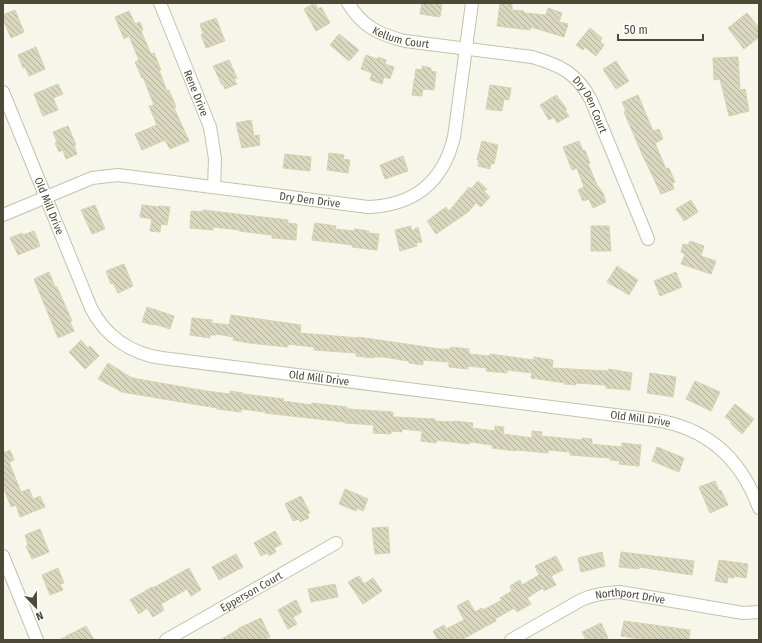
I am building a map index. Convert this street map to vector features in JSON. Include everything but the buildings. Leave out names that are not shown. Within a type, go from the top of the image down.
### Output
[{"type":"street","name":"Rene Drive","points":[[160,3],[210,127],[215,158],[214,187]]},
{"type":"street","name":"Kellum Court","points":[[348,3],[353,11],[365,23],[378,33],[388,37],[405,41],[466,49]]},
{"type":"street","name":"Dry Den Drive","points":[[3,215],[92,178],[118,175],[368,207],[384,207],[409,198],[430,183],[440,171],[450,152],[454,137],[472,3]]},
{"type":"street","name":"Dry Den Court","points":[[466,49],[542,60],[562,68],[579,82],[593,105],[648,239]]},
{"type":"street","name":"Old Mill Drive","points":[[3,92],[93,312],[102,326],[127,347],[141,354],[162,358],[632,417],[676,424],[704,436],[729,456],[745,477],[759,508]]},
{"type":"street","name":"Epperson Court","points":[[166,640],[336,543]]},
{"type":"street","points":[[3,556],[37,640]]},
{"type":"street","name":"Northport Drive","points":[[511,640],[581,600],[590,596],[605,593],[620,592],[743,613],[759,612]]}]
